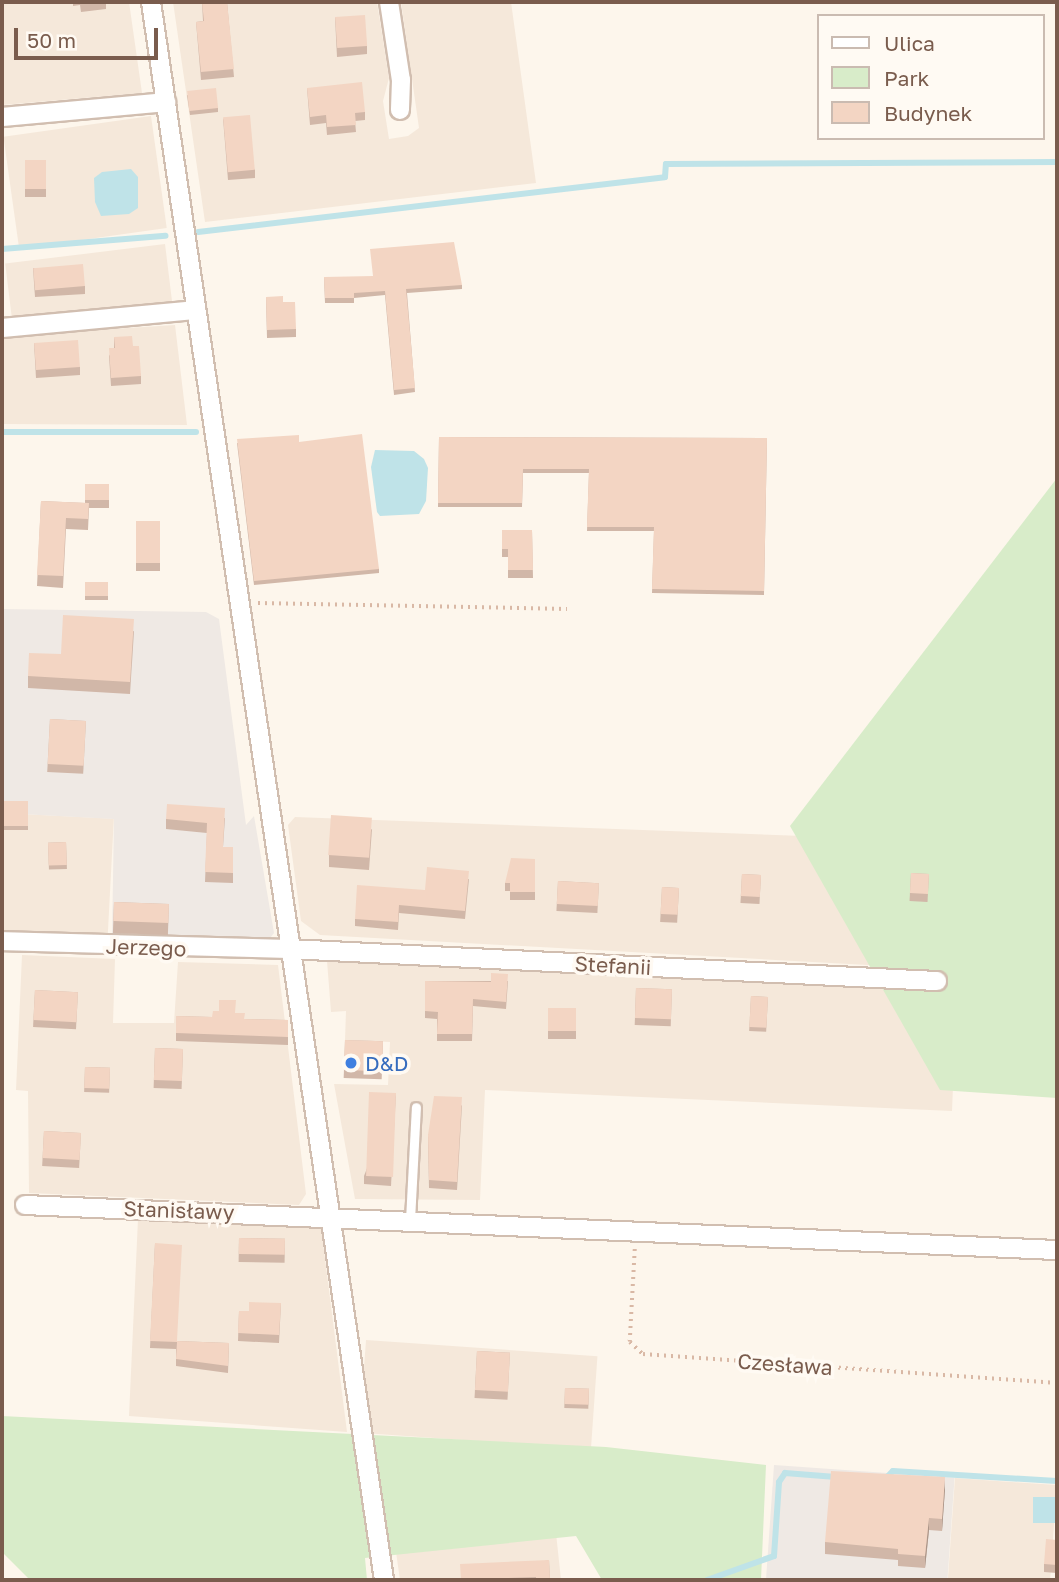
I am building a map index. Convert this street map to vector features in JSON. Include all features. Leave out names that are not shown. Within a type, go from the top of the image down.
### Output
[{"type":"street","points":[[151,2],[289,949],[333,1216],[384,1580]]},
{"type":"street","points":[[389,2],[401,80],[400,110]]},
{"type":"street","points":[[2,117],[166,102]]},
{"type":"street","points":[[2,328],[195,310]]},
{"type":"street","name":"Jerzego","points":[[2,942],[289,949]]},
{"type":"street","name":"Stefanii","points":[[289,949],[937,981]]},
{"type":"street","name":"Stanisławy","points":[[24,1205],[333,1216]]},
{"type":"street","points":[[333,1216],[1057,1250]]},
{"type":"lane","points":[[410,1220],[416,1107]]},
{"type":"path","points":[[239,608],[261,602],[567,609]]},
{"type":"path","name":"Czesława","points":[[636,1229],[631,1342],[643,1354],[1057,1383]]},
{"type":"shaded area","points":[[2,2],[129,2],[142,93],[2,105]]},
{"type":"shaded area","points":[[173,2],[377,2],[389,78],[383,101],[389,139],[408,136],[419,128],[401,2],[511,2],[536,183],[205,222]]},
{"type":"shaded area","points":[[151,116],[167,228],[19,249],[3,137]]},
{"type":"shaded area","points":[[165,244],[172,302],[12,321],[5,264]]},
{"type":"shaded area","points":[[175,325],[187,425],[2,424],[2,336]]},
{"type":"shaded area","points":[[2,609],[206,612],[219,619],[246,825],[254,816],[274,933],[267,942],[112,937],[114,819],[2,813]]},
{"type":"shaded area","points":[[2,813],[114,819],[108,938],[2,932]]},
{"type":"shaded area","points":[[295,817],[965,842],[960,970],[320,935],[301,921],[288,825]]},
{"type":"shaded area","points":[[22,955],[115,959],[113,1023],[174,1023],[178,962],[278,965],[306,1194],[299,1205],[29,1193],[28,1091],[16,1090]]},
{"type":"shaded area","points":[[327,961],[957,989],[952,1111],[485,1090],[480,1200],[355,1199],[334,1084],[388,1085],[390,1042],[345,1040],[346,1011],[331,1012]]},
{"type":"shaded area","points":[[138,1219],[321,1227],[347,1432],[129,1416]]},
{"type":"shaded area","points":[[366,1340],[597,1356],[591,1449],[360,1433]]},
{"type":"shaded area","points":[[774,1465],[955,1478],[947,1580],[766,1580]]},
{"type":"shaded area","points":[[955,1478],[1057,1485],[1050,1580],[948,1580]]},
{"type":"shaded area","points":[[556,1533],[561,1580],[400,1580],[396,1552]]},
{"type":"green space","points":[[1057,478],[1057,1098],[940,1090],[790,826]]},
{"type":"green space","points":[[2,1416],[606,1447],[766,1465],[761,1580],[602,1580],[576,1536],[365,1558],[367,1580],[30,1580],[2,1552]]},
{"type":"water","points":[[131,169],[138,177],[138,208],[129,214],[101,216],[95,202],[94,178],[102,172]]},
{"type":"water","points":[[375,450],[414,451],[424,459],[428,468],[426,501],[419,514],[380,516],[377,512],[371,467]]},
{"type":"water","points":[[1033,1497],[1057,1497],[1057,1523],[1033,1523]]},
{"type":"building","points":[[202,2],[227,2],[234,69],[201,72],[196,22],[204,21]]},
{"type":"building","points":[[365,15],[367,46],[337,48],[335,17]]},
{"type":"building","points":[[362,82],[365,112],[355,113],[356,125],[327,127],[326,115],[310,117],[307,88]]},
{"type":"building","points":[[216,88],[218,108],[189,111],[187,91]]},
{"type":"building","points":[[250,115],[255,170],[228,172],[223,117]]},
{"type":"building","points":[[25,160],[46,160],[46,189],[25,189]]},
{"type":"building","points":[[454,242],[462,285],[406,289],[415,388],[394,390],[385,291],[354,293],[354,298],[325,298],[324,277],[373,276],[370,249]]},
{"type":"building","points":[[83,264],[85,286],[35,290],[33,268]]},
{"type":"building","points":[[283,296],[283,302],[295,302],[296,329],[267,330],[266,297]]},
{"type":"building","points":[[132,336],[133,346],[139,346],[141,376],[111,378],[109,348],[115,348],[114,337]]},
{"type":"building","points":[[78,340],[80,367],[36,370],[34,343]]},
{"type":"building","points":[[362,434],[379,569],[254,581],[237,439],[299,435],[299,442]]},
{"type":"building","points":[[439,437],[767,438],[764,591],[652,589],[654,527],[587,527],[589,469],[523,469],[522,503],[438,503]]},
{"type":"building","points":[[85,484],[109,484],[109,500],[85,500]]},
{"type":"building","points":[[41,501],[89,503],[88,519],[66,518],[63,576],[37,575]]},
{"type":"building","points":[[136,521],[160,521],[160,563],[136,563]]},
{"type":"building","points":[[502,530],[532,530],[533,570],[508,570],[508,549],[502,549]]},
{"type":"building","points":[[85,582],[108,582],[108,596],[85,596]]},
{"type":"building","points":[[63,615],[134,619],[130,682],[28,676],[29,653],[61,654]]},
{"type":"building","points":[[50,719],[86,721],[84,766],[48,764]]},
{"type":"building","points":[[2,801],[28,801],[28,826],[2,826]]},
{"type":"building","points":[[167,804],[225,808],[223,847],[233,847],[233,873],[205,872],[207,823],[166,819]]},
{"type":"building","points":[[331,815],[372,818],[369,858],[328,855]]},
{"type":"building","points":[[66,842],[67,865],[49,866],[48,843]]},
{"type":"building","points":[[511,858],[535,859],[535,892],[510,892],[510,883],[505,883]]},
{"type":"building","points":[[427,867],[469,871],[465,911],[399,905],[398,922],[355,919],[357,885],[425,890]]},
{"type":"building","points":[[911,873],[929,874],[928,894],[910,893]]},
{"type":"building","points":[[742,874],[761,875],[760,897],[741,896]]},
{"type":"building","points":[[558,881],[599,883],[598,906],[557,904]]},
{"type":"building","points":[[662,887],[679,888],[678,915],[661,914]]},
{"type":"building","points":[[114,902],[169,904],[168,923],[113,921]]},
{"type":"building","points":[[491,973],[508,974],[506,1002],[473,999],[472,1034],[437,1034],[438,1012],[425,1011],[425,981],[491,982]]},
{"type":"building","points":[[636,988],[672,989],[671,1019],[635,1018]]},
{"type":"building","points":[[35,990],[78,992],[76,1022],[33,1020]]},
{"type":"building","points":[[751,996],[768,997],[766,1028],[749,1027]]},
{"type":"building","points":[[219,1000],[236,1000],[235,1013],[245,1013],[244,1019],[288,1020],[288,1037],[176,1033],[176,1016],[212,1017],[213,1011],[219,1011]]},
{"type":"building","points":[[548,1008],[576,1008],[576,1031],[548,1031]]},
{"type":"building","points":[[345,1040],[383,1041],[382,1071],[344,1070]]},
{"type":"building","points":[[155,1048],[183,1049],[182,1081],[154,1080]]},
{"type":"building","points":[[85,1067],[110,1068],[109,1089],[84,1088]]},
{"type":"building","points":[[369,1092],[396,1093],[393,1177],[366,1176]]},
{"type":"building","points":[[434,1096],[462,1097],[457,1182],[429,1180],[428,1135]]},
{"type":"building","points":[[44,1131],[81,1133],[80,1160],[43,1158]]},
{"type":"building","points":[[239,1238],[285,1239],[285,1255],[239,1254]]},
{"type":"building","points":[[155,1243],[182,1245],[177,1341],[229,1343],[228,1366],[176,1359],[177,1342],[150,1341]]},
{"type":"building","points":[[249,1302],[281,1303],[279,1335],[238,1333],[239,1311],[249,1311]]},
{"type":"building","points":[[477,1351],[510,1353],[508,1392],[475,1390]]},
{"type":"building","points":[[565,1388],[589,1389],[588,1405],[564,1404]]},
{"type":"building","points":[[831,1471],[945,1477],[942,1519],[929,1518],[925,1556],[898,1554],[898,1549],[825,1542]]},
{"type":"building","points":[[1046,1539],[1057,1540],[1057,1565],[1044,1564]]},
{"type":"building","points":[[549,1560],[550,1580],[536,1580],[536,1577],[461,1580],[460,1564]]},
{"type":"waterway","points":[[198,232],[665,177],[666,164],[1057,162]]},
{"type":"waterway","points":[[2,249],[165,236]]},
{"type":"waterway","points":[[2,432],[196,432]]},
{"type":"waterway","points":[[885,1479],[893,1471],[1057,1481]]},
{"type":"waterway","points":[[707,1580],[774,1556],[779,1482],[785,1473],[836,1477]]},
{"type":"place","name":"D&D","points":[[351,1063]]}]
